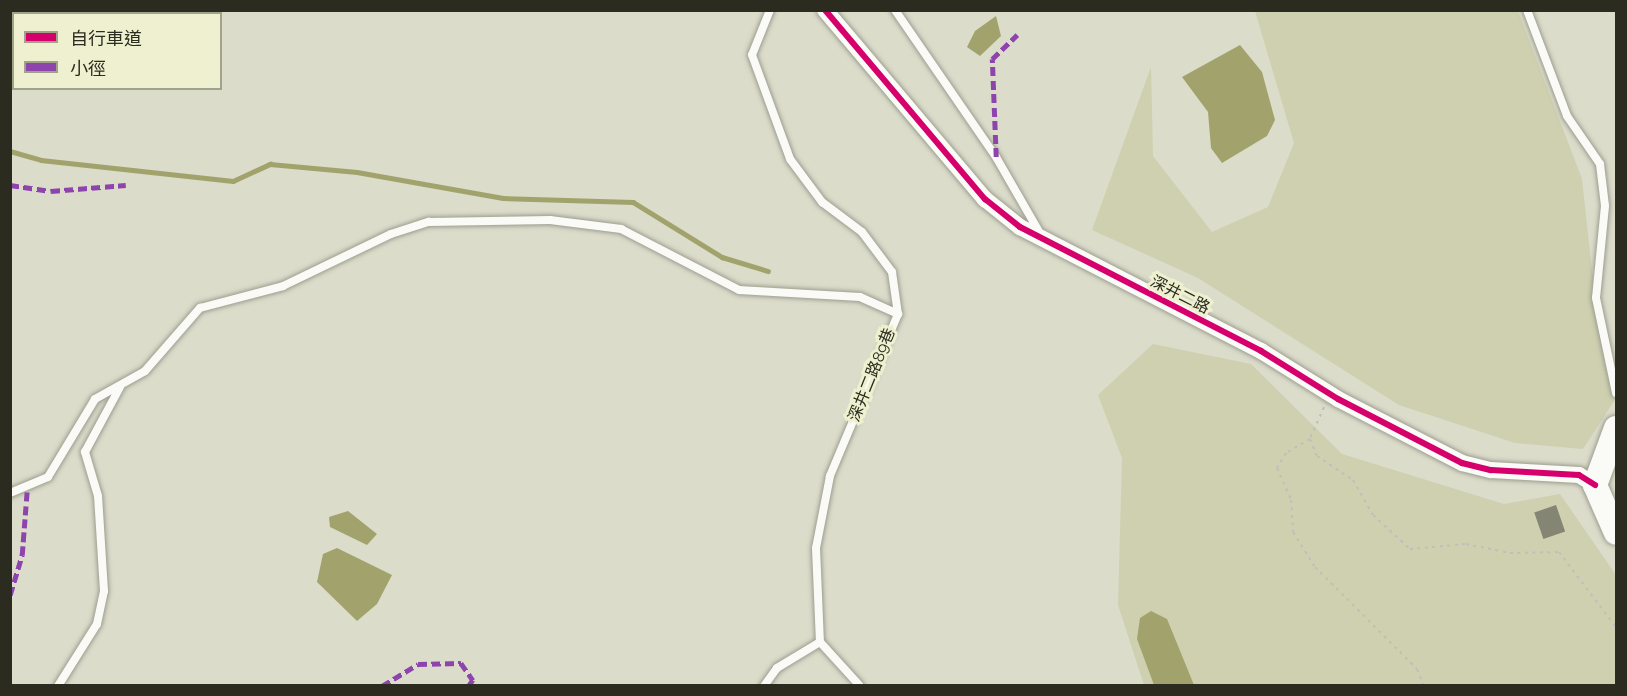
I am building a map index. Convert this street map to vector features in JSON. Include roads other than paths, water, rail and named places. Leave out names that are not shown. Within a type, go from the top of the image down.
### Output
[{"type":"street","name":"深井二路","points":[[825,10],[985,199],[1044,240],[1261,351],[1330,394],[1462,463],[1491,470],[1579,475],[1595,485]]},
{"type":"street","points":[[1617,428],[1595,485],[1617,533]]},
{"type":"lane","name":"深井二路89巷","points":[[770,10],[752,56],[790,159],[822,202],[862,232],[892,272],[898,314],[830,476],[816,548],[820,642]]},
{"type":"lane","points":[[895,10],[996,157],[1044,240]]},
{"type":"lane","points":[[1527,10],[1567,116],[1600,164],[1605,206],[1596,298],[1617,393]]},
{"type":"lane","points":[[10,493],[48,477],[95,399],[145,371],[200,308],[283,286],[391,234],[464,218],[550,220],[621,229],[739,290],[860,297],[898,314]]},
{"type":"lane","points":[[58,686],[97,624],[104,591],[98,496],[85,452],[120,387]]},
{"type":"lane","points":[[764,686],[777,668],[820,642],[860,686]]},
{"type":"waterway","points":[[10,151],[41,160],[233,181],[270,164],[357,172],[503,198],[633,202],[722,257],[768,271]]}]
